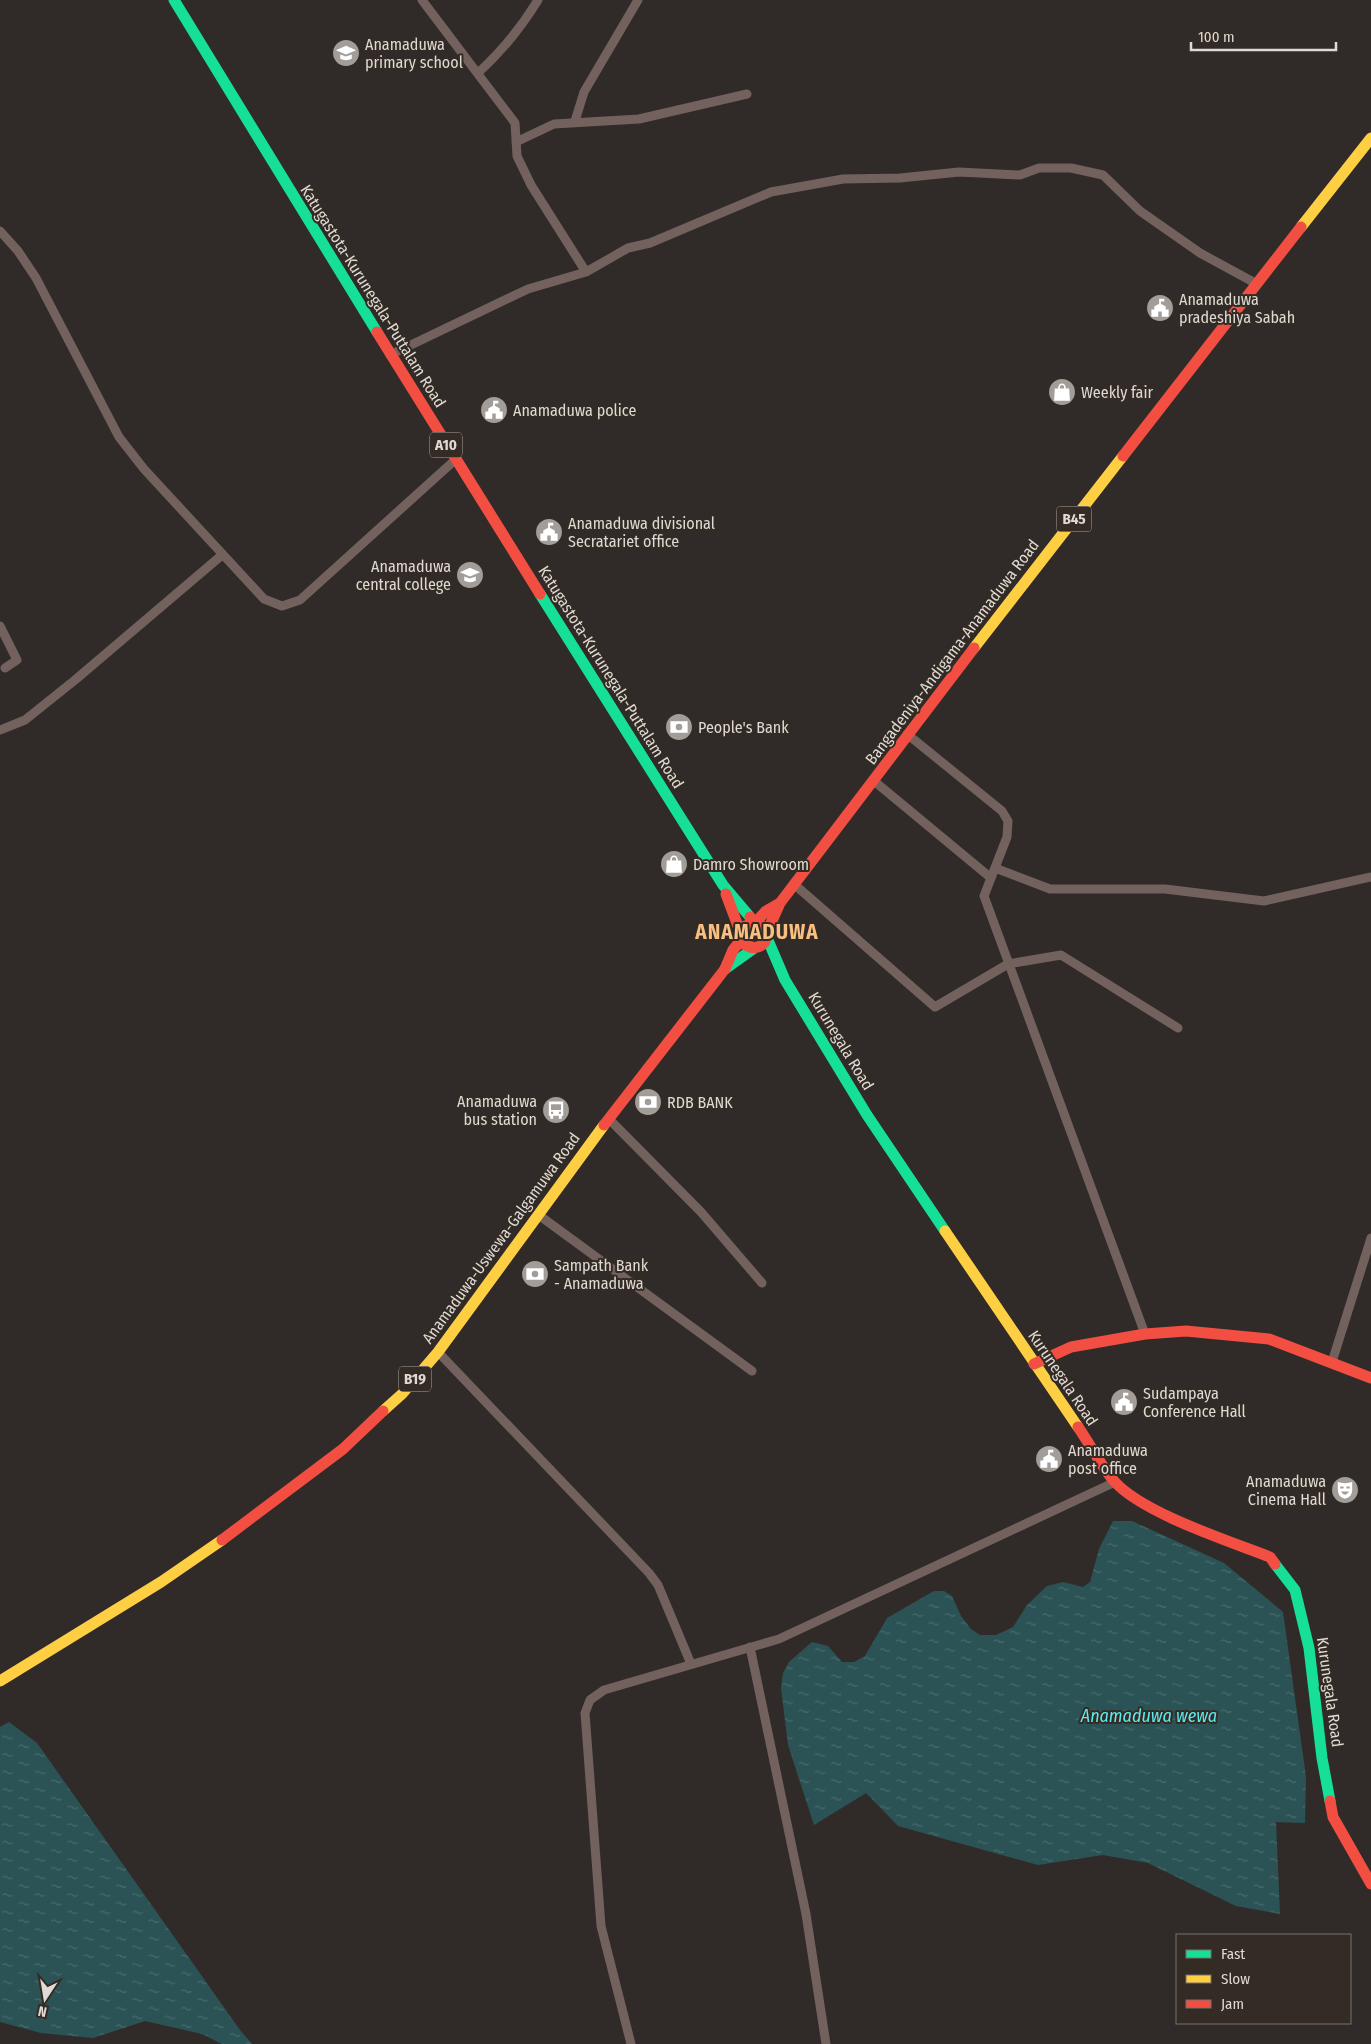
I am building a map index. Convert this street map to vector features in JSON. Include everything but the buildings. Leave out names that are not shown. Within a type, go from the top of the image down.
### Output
[{"type":"main road","name":"Katugastota-Kurunegala-Puttalam Road","points":[[174,0],[455,460],[723,886],[755,923],[760,924],[767,935]]},
{"type":"main road","name":"Bangadeniya-Andigama-Anamaduwa Road","points":[[767,935],[780,903],[874,781],[907,734],[1371,138]]},
{"type":"main road","name":"Katugastota-Kurunegala-Puttalam Road","points":[[723,886],[741,937]]},
{"type":"main road","name":"Bangadeniya-Andigama-Anamaduwa Road","points":[[741,937],[746,926],[755,923],[766,911],[780,903]]},
{"type":"main road","name":"Kurunegala Road","points":[[767,935],[785,980],[867,1116],[1115,1482],[1137,1499],[1170,1517],[1270,1557],[1295,1590],[1309,1648],[1322,1758],[1333,1817],[1371,1884]]},
{"type":"main road","name":"Anamaduwa-Uswewa-Galgamuwa Road","points":[[725,969],[759,955],[767,935]]},
{"type":"main road","name":"Kurunegala Road","points":[[741,937],[744,944],[759,955],[785,980]]},
{"type":"main road","name":"Anamaduwa-Uswewa-Galgamuwa Road","points":[[0,1681],[161,1582],[238,1529],[343,1449],[402,1394],[438,1352],[540,1216],[609,1119],[725,969],[741,937]]},
{"type":"main road","points":[[1034,1364],[1071,1347],[1145,1334],[1186,1331],[1269,1339],[1371,1378]]},
{"type":"street","points":[[422,0],[514,123],[517,156],[531,185],[586,272]]},
{"type":"street","points":[[478,73],[502,51],[522,26],[538,0]]},
{"type":"street","points":[[575,121],[584,92],[638,0]]},
{"type":"street","points":[[516,142],[554,124],[575,121],[639,118],[747,94]]},
{"type":"street","points":[[390,355],[528,289],[586,272],[628,248],[650,243],[771,192],[843,179],[900,178],[959,172],[1020,175],[1039,168],[1072,168],[1103,175],[1140,211],[1200,253],[1257,284]]},
{"type":"street","points":[[0,231],[18,252],[36,278],[119,437],[144,469],[264,599],[282,606],[300,600],[455,460]]},
{"type":"street","points":[[0,730],[24,720],[75,680],[222,555]]},
{"type":"street","points":[[0,626],[17,660],[5,668]]},
{"type":"street","points":[[907,734],[1002,811],[1008,821],[1007,837],[984,896],[1145,1334]]},
{"type":"street","points":[[874,781],[991,878]]},
{"type":"street","points":[[995,868],[1050,889],[1165,889],[1264,901],[1371,877]]},
{"type":"street","points":[[795,885],[935,1007],[1008,964],[1060,955],[1178,1028]]},
{"type":"street","points":[[609,1119],[701,1212],[762,1284]]},
{"type":"street","points":[[540,1216],[752,1371]]},
{"type":"street","points":[[1332,1362],[1371,1238]]},
{"type":"street","points":[[438,1352],[649,1573],[658,1585],[691,1664]]},
{"type":"street","points":[[631,2044],[601,1926],[585,1714],[590,1700],[604,1690],[780,1639],[1115,1482]]},
{"type":"street","points":[[750,1647],[806,1914],[826,2044]]},
{"type":"water","name":"Anamaduwa wewa","points":[[1113,1521],[1132,1521],[1224,1563],[1283,1612],[1306,1777],[1305,1823],[1276,1822],[1280,1914],[1236,1906],[1148,1863],[1103,1855],[1038,1865],[898,1826],[866,1793],[814,1825],[788,1745],[781,1688],[783,1673],[789,1662],[812,1642],[828,1646],[842,1662],[854,1662],[865,1656],[887,1618],[934,1591],[944,1591],[952,1596],[961,1616],[971,1629],[980,1635],[996,1635],[1013,1627],[1027,1605],[1047,1586],[1063,1582],[1083,1587],[1090,1582],[1099,1549]]},
{"type":"water","points":[[9,1722],[37,1743],[240,2030],[252,2044],[222,2044],[202,2034],[145,2021],[93,2038],[41,2033],[0,2022],[0,1727]]},
{"type":"traffic: fast","points":[[174,0],[377,332]]},
{"type":"traffic: fast","points":[[540,594],[723,885],[750,917]]},
{"type":"traffic: fast","points":[[767,938],[785,980],[867,1115],[945,1231]]},
{"type":"traffic: fast","points":[[725,969],[753,949]]},
{"type":"traffic: fast","points":[[1275,1564],[1295,1590],[1309,1648],[1322,1758],[1330,1801]]},
{"type":"traffic: slow","points":[[1301,227],[1371,138]]},
{"type":"traffic: slow","points":[[974,648],[1123,456]]},
{"type":"traffic: slow","points":[[383,1411],[402,1394],[438,1352],[604,1125]]},
{"type":"traffic: slow","points":[[945,1231],[1078,1427]]},
{"type":"traffic: slow","points":[[0,1681],[161,1582],[222,1540]]},
{"type":"traffic: jam","points":[[1123,456],[1301,227]]},
{"type":"traffic: jam","points":[[377,332],[540,594]]},
{"type":"traffic: jam","points":[[767,932],[780,903],[974,648]]},
{"type":"traffic: jam","points":[[726,894],[741,934]]},
{"type":"traffic: jam","points":[[755,923],[766,911],[780,903]]},
{"type":"traffic: jam","points":[[750,917],[755,923],[764,927],[766,932],[765,942],[758,947],[750,947],[744,944],[741,934],[745,926],[755,923]]},
{"type":"traffic: jam","points":[[604,1125],[725,969],[733,950],[741,940]]},
{"type":"traffic: jam","points":[[1034,1364],[1071,1347],[1145,1334],[1186,1331],[1269,1339],[1371,1378]]},
{"type":"traffic: jam","points":[[222,1540],[343,1449],[383,1411]]},
{"type":"traffic: jam","points":[[1078,1427],[1109,1475],[1127,1493],[1144,1504],[1187,1525],[1270,1557],[1275,1564]]},
{"type":"traffic: jam","points":[[1330,1801],[1333,1817],[1371,1884]]},
{"type":"place","name":"Anamaduwa primary school","points":[[346,53]]},
{"type":"place","name":"Anamaduwa pradeshiya Sabah","points":[[1160,308]]},
{"type":"place","name":"Weekly fair","points":[[1062,392]]},
{"type":"place","name":"Anamaduwa police","points":[[494,410]]},
{"type":"place","name":"Anamaduwa divisional Secratariet office","points":[[549,532]]},
{"type":"place","name":"Anamaduwa central college","points":[[470,575]]},
{"type":"place","name":"People's Bank","points":[[679,727]]},
{"type":"place","name":"Damro Showroom","points":[[674,864]]},
{"type":"place","name":"RDB BANK","points":[[648,1102]]},
{"type":"place","name":"Anamaduwa bus station","points":[[556,1110]]},
{"type":"place","name":"Sampath Bank - Anamaduwa","points":[[535,1274]]},
{"type":"place","name":"Sudampaya Conference Hall","points":[[1124,1402]]},
{"type":"place","name":"Anamaduwa post office","points":[[1049,1459]]},
{"type":"place","name":"Anamaduwa Cinema Hall","points":[[1345,1490]]},
{"type":"district","name":"ANAMADUWA","points":[[757,932]]}]
